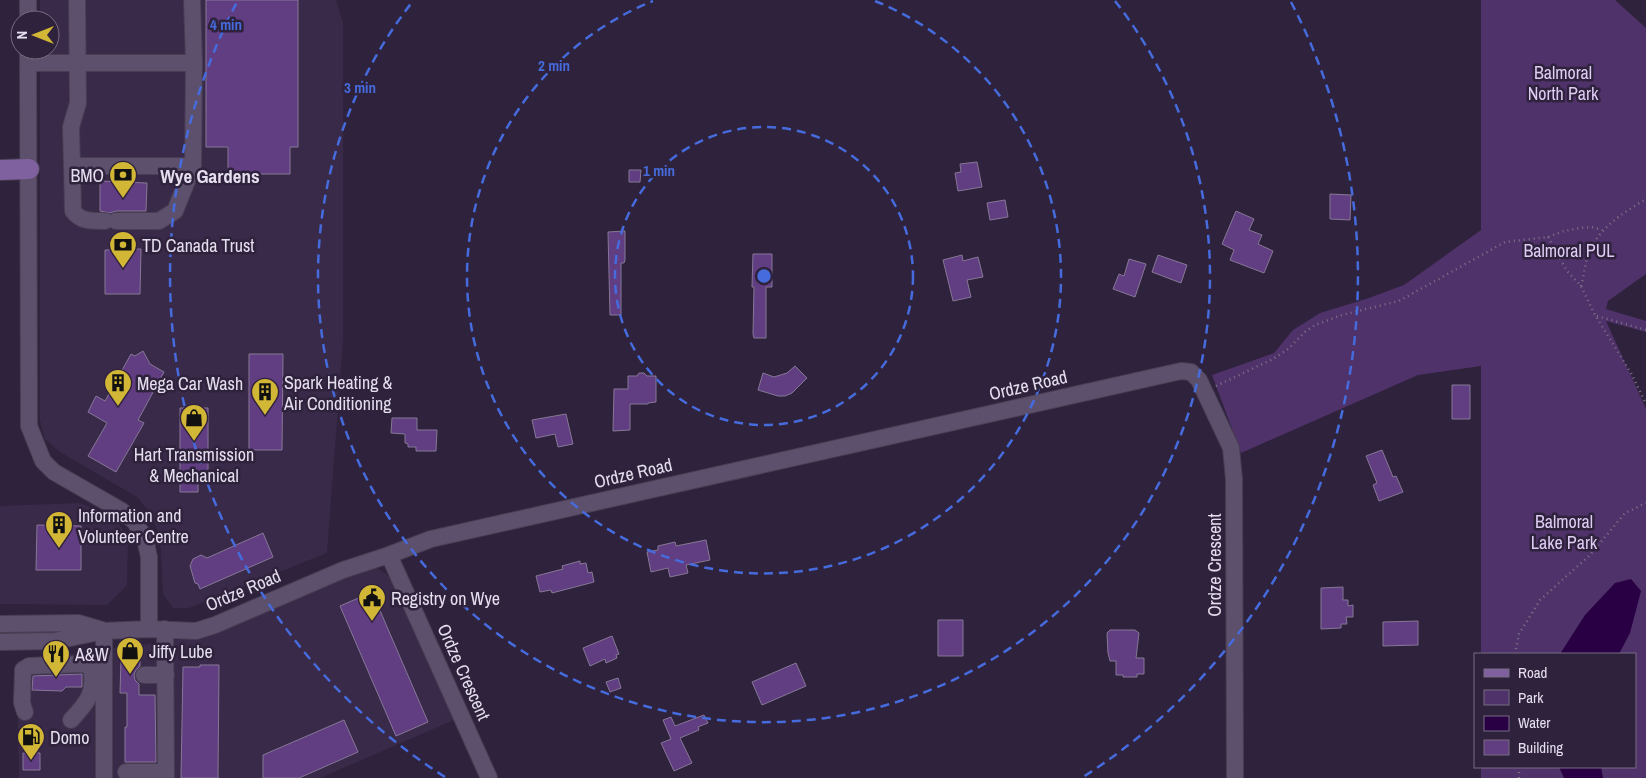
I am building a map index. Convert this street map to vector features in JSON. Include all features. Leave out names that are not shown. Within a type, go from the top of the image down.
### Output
[{"type":"main road","points":[[0,170],[29,169]]},
{"type":"street","points":[[77,0],[78,103],[72,127],[73,212],[84,220],[110,221],[159,221],[176,211],[193,166],[194,63],[192,0]]},
{"type":"street","points":[[28,60],[29,426],[43,460],[54,472],[122,512],[135,522],[145,540],[149,557],[157,629],[166,675],[166,775],[126,772]]},
{"type":"street","points":[[57,60],[78,63],[194,63]]},
{"type":"street","points":[[72,166],[193,166]]},
{"type":"street","name":"Ordze Road","points":[[0,642],[55,641],[104,630],[157,629],[196,631],[215,625],[342,570],[431,539],[1181,371]]},
{"type":"street","name":"Ordze Crescent","points":[[1181,371],[1191,372],[1199,380],[1231,448],[1234,479],[1235,778]]},
{"type":"street","name":"Ordze Crescent","points":[[389,555],[489,778]]},
{"type":"street","name":"Ordze Road","points":[[0,624],[78,623],[104,630]]},
{"type":"street","points":[[104,630],[104,778]]},
{"type":"street","points":[[24,712],[22,703],[23,670],[29,666],[84,664],[91,667],[93,679],[91,695],[85,706],[72,720]]},
{"type":"street","points":[[144,675],[166,675]]},
{"type":"path","points":[[1581,286],[1589,254],[1602,230],[1630,208],[1646,199]]},
{"type":"path","points":[[1206,392],[1273,359],[1288,349],[1315,325],[1342,315],[1400,301],[1505,242],[1548,237],[1580,228],[1592,227],[1602,230]]},
{"type":"path","points":[[1548,237],[1567,271],[1581,286],[1631,373],[1646,404]]},
{"type":"path","points":[[1596,315],[1646,330]]},
{"type":"path","points":[[1516,653],[1519,634],[1540,600],[1590,555],[1626,513],[1646,503]]},
{"type":"shaded area","points":[[40,0],[336,0],[343,23],[343,340],[327,553],[189,608],[173,608],[163,594],[160,536],[149,511],[137,497],[60,452],[45,439],[40,421],[40,60],[60,60],[60,10],[40,10]]},
{"type":"shaded area","points":[[79,503],[107,513],[117,521],[128,538],[127,585],[107,605],[0,604],[0,506]]},
{"type":"shaded area","points":[[375,567],[393,581],[454,720],[320,778],[19,778],[17,661],[177,640],[342,575]]},
{"type":"green space","points":[[1481,0],[1615,0],[1646,28],[1646,274],[1608,301],[1606,309],[1646,321],[1646,332],[1606,321],[1646,409],[1646,778],[1481,778],[1481,768],[1636,768],[1636,653],[1481,653],[1481,366],[1418,375],[1241,453],[1212,375],[1274,353],[1293,330],[1320,313],[1404,285],[1481,230]]},
{"type":"water","points":[[1631,579],[1641,591],[1630,633],[1620,653],[1561,653],[1585,615],[1615,583]]},
{"type":"water","points":[[1559,768],[1601,768],[1603,778],[1564,778]]},
{"type":"building","points":[[206,0],[298,0],[298,147],[290,147],[290,174],[228,174],[228,147],[206,147]]},
{"type":"building","points":[[977,162],[982,187],[958,191],[955,173],[961,172],[960,164]]},
{"type":"building","points":[[629,170],[641,170],[640,182],[629,182]]},
{"type":"building","name":"BMO","points":[[100,181],[147,183],[146,211],[116,211],[110,213],[100,211]]},
{"type":"building","points":[[1330,194],[1351,195],[1350,220],[1330,219]]},
{"type":"building","points":[[1005,200],[1008,217],[990,220],[987,203]]},
{"type":"building","points":[[1236,211],[1254,219],[1249,230],[1262,235],[1258,244],[1273,251],[1264,273],[1230,260],[1234,250],[1222,244]]},
{"type":"building","points":[[625,231],[625,260],[624,263],[621,263],[621,315],[610,315],[608,232]]},
{"type":"building","name":"TD Canada Trust","points":[[141,249],[140,294],[105,294],[105,250]]},
{"type":"building","points":[[753,254],[772,254],[772,287],[766,287],[766,338],[754,338],[753,334]]},
{"type":"building","points":[[962,255],[963,261],[978,257],[983,277],[967,280],[971,297],[953,301],[943,260]]},
{"type":"building","points":[[1158,255],[1187,265],[1181,283],[1152,272]]},
{"type":"building","points":[[1129,259],[1146,264],[1135,297],[1113,289],[1119,274],[1124,276]]},
{"type":"building","name":"Mega Car Wash","points":[[143,351],[150,364],[164,372],[138,420],[144,423],[116,472],[88,456],[107,423],[88,412],[96,396],[105,401],[131,354],[135,356]]},
{"type":"building","name":"Spark Heating & Air Conditioning","points":[[249,354],[283,354],[282,450],[249,450]]},
{"type":"building","points":[[795,366],[807,378],[792,393],[778,396],[758,390],[763,373],[774,377],[787,373]]},
{"type":"building","points":[[639,373],[644,373],[647,376],[656,376],[656,402],[630,404],[630,430],[613,431],[614,389],[628,389],[628,376],[637,376]]},
{"type":"building","points":[[1452,385],[1470,385],[1470,419],[1452,419]]},
{"type":"building","name":"Hart Transmission & Mechanical","points":[[180,408],[208,408],[208,476],[198,476],[198,492],[180,492]]},
{"type":"building","points":[[566,414],[573,444],[558,447],[555,434],[536,438],[532,420]]},
{"type":"building","points":[[392,418],[417,418],[417,430],[437,430],[436,451],[416,451],[416,447],[408,447],[408,444],[405,443],[405,434],[391,433]]},
{"type":"building","points":[[1382,450],[1393,477],[1396,476],[1403,492],[1379,501],[1373,485],[1377,483],[1366,456]]},
{"type":"building","name":"Information and Volunteer Centre","points":[[37,525],[81,526],[81,570],[36,570]]},
{"type":"building","points":[[263,533],[273,557],[200,589],[198,584],[195,583],[190,566],[193,559],[201,555],[207,558]]},
{"type":"building","points":[[706,540],[710,560],[686,565],[688,573],[670,577],[668,568],[651,572],[647,552],[658,550],[658,546],[675,542],[676,546]]},
{"type":"building","points":[[580,561],[580,564],[586,563],[588,573],[592,572],[594,582],[552,593],[551,590],[540,592],[536,576],[563,569],[562,566]]},
{"type":"building","points":[[1343,587],[1343,600],[1348,600],[1348,606],[1353,605],[1353,617],[1346,617],[1347,624],[1341,624],[1341,628],[1321,629],[1321,588]]},
{"type":"building","points":[[372,592],[428,722],[396,736],[340,606]]},
{"type":"building","points":[[938,620],[963,620],[963,656],[938,656]]},
{"type":"building","points":[[1418,621],[1418,645],[1383,646],[1383,622]]},
{"type":"building","points":[[1110,630],[1135,630],[1139,633],[1136,658],[1144,658],[1144,674],[1137,674],[1137,677],[1116,675],[1116,661],[1110,661],[1108,653],[1107,633]]},
{"type":"building","points":[[612,636],[619,654],[616,655],[617,658],[606,663],[605,659],[590,666],[583,648]]},
{"type":"building","points":[[121,659],[140,660],[140,666],[134,675],[135,680],[139,684],[139,695],[155,695],[156,762],[125,762],[127,693],[120,693]]},
{"type":"building","points":[[796,663],[806,686],[762,705],[752,682]]},
{"type":"building","points":[[200,665],[219,665],[218,778],[181,778],[183,667],[200,667]]},
{"type":"building","name":"A&W","points":[[82,674],[82,687],[66,687],[62,691],[32,690],[33,676]]},
{"type":"building","points":[[618,678],[621,688],[610,692],[606,682]]},
{"type":"building","points":[[704,715],[708,723],[698,727],[699,730],[680,738],[692,763],[674,771],[661,743],[671,739],[663,720],[671,717],[675,726]]},
{"type":"building","points":[[344,720],[358,752],[299,778],[263,778],[263,755]]},
{"type":"building","name":"Domo","points":[[23,753],[40,753],[40,770],[23,770]]},
{"type":"place","name":"BMO","points":[[123,199]]},
{"type":"place","name":"TD Canada Trust","points":[[123,269]]},
{"type":"place","name":"Mega Car Wash","points":[[118,407]]},
{"type":"place","name":"Spark Heating & Air Conditioning","points":[[265,416]]},
{"type":"place","name":"Hart Transmission & Mechanical","points":[[194,442]]},
{"type":"place","name":"Information and Volunteer Centre","points":[[59,549]]},
{"type":"place","name":"Registry on Wye","points":[[372,622]]},
{"type":"place","name":"Jiffy Lube","points":[[130,675]]},
{"type":"place","name":"A&W","points":[[56,678]]},
{"type":"place","name":"Domo","points":[[31,761]]},
{"type":"district","name":"Wye Gardens","points":[[210,176]]},
{"type":"park label","name":"Balmoral North Park","points":[[1563,82]]},
{"type":"park label","name":"Balmoral PUL","points":[[1569,250]]},
{"type":"park label","name":"Balmoral Lake Park","points":[[1564,531]]}]
